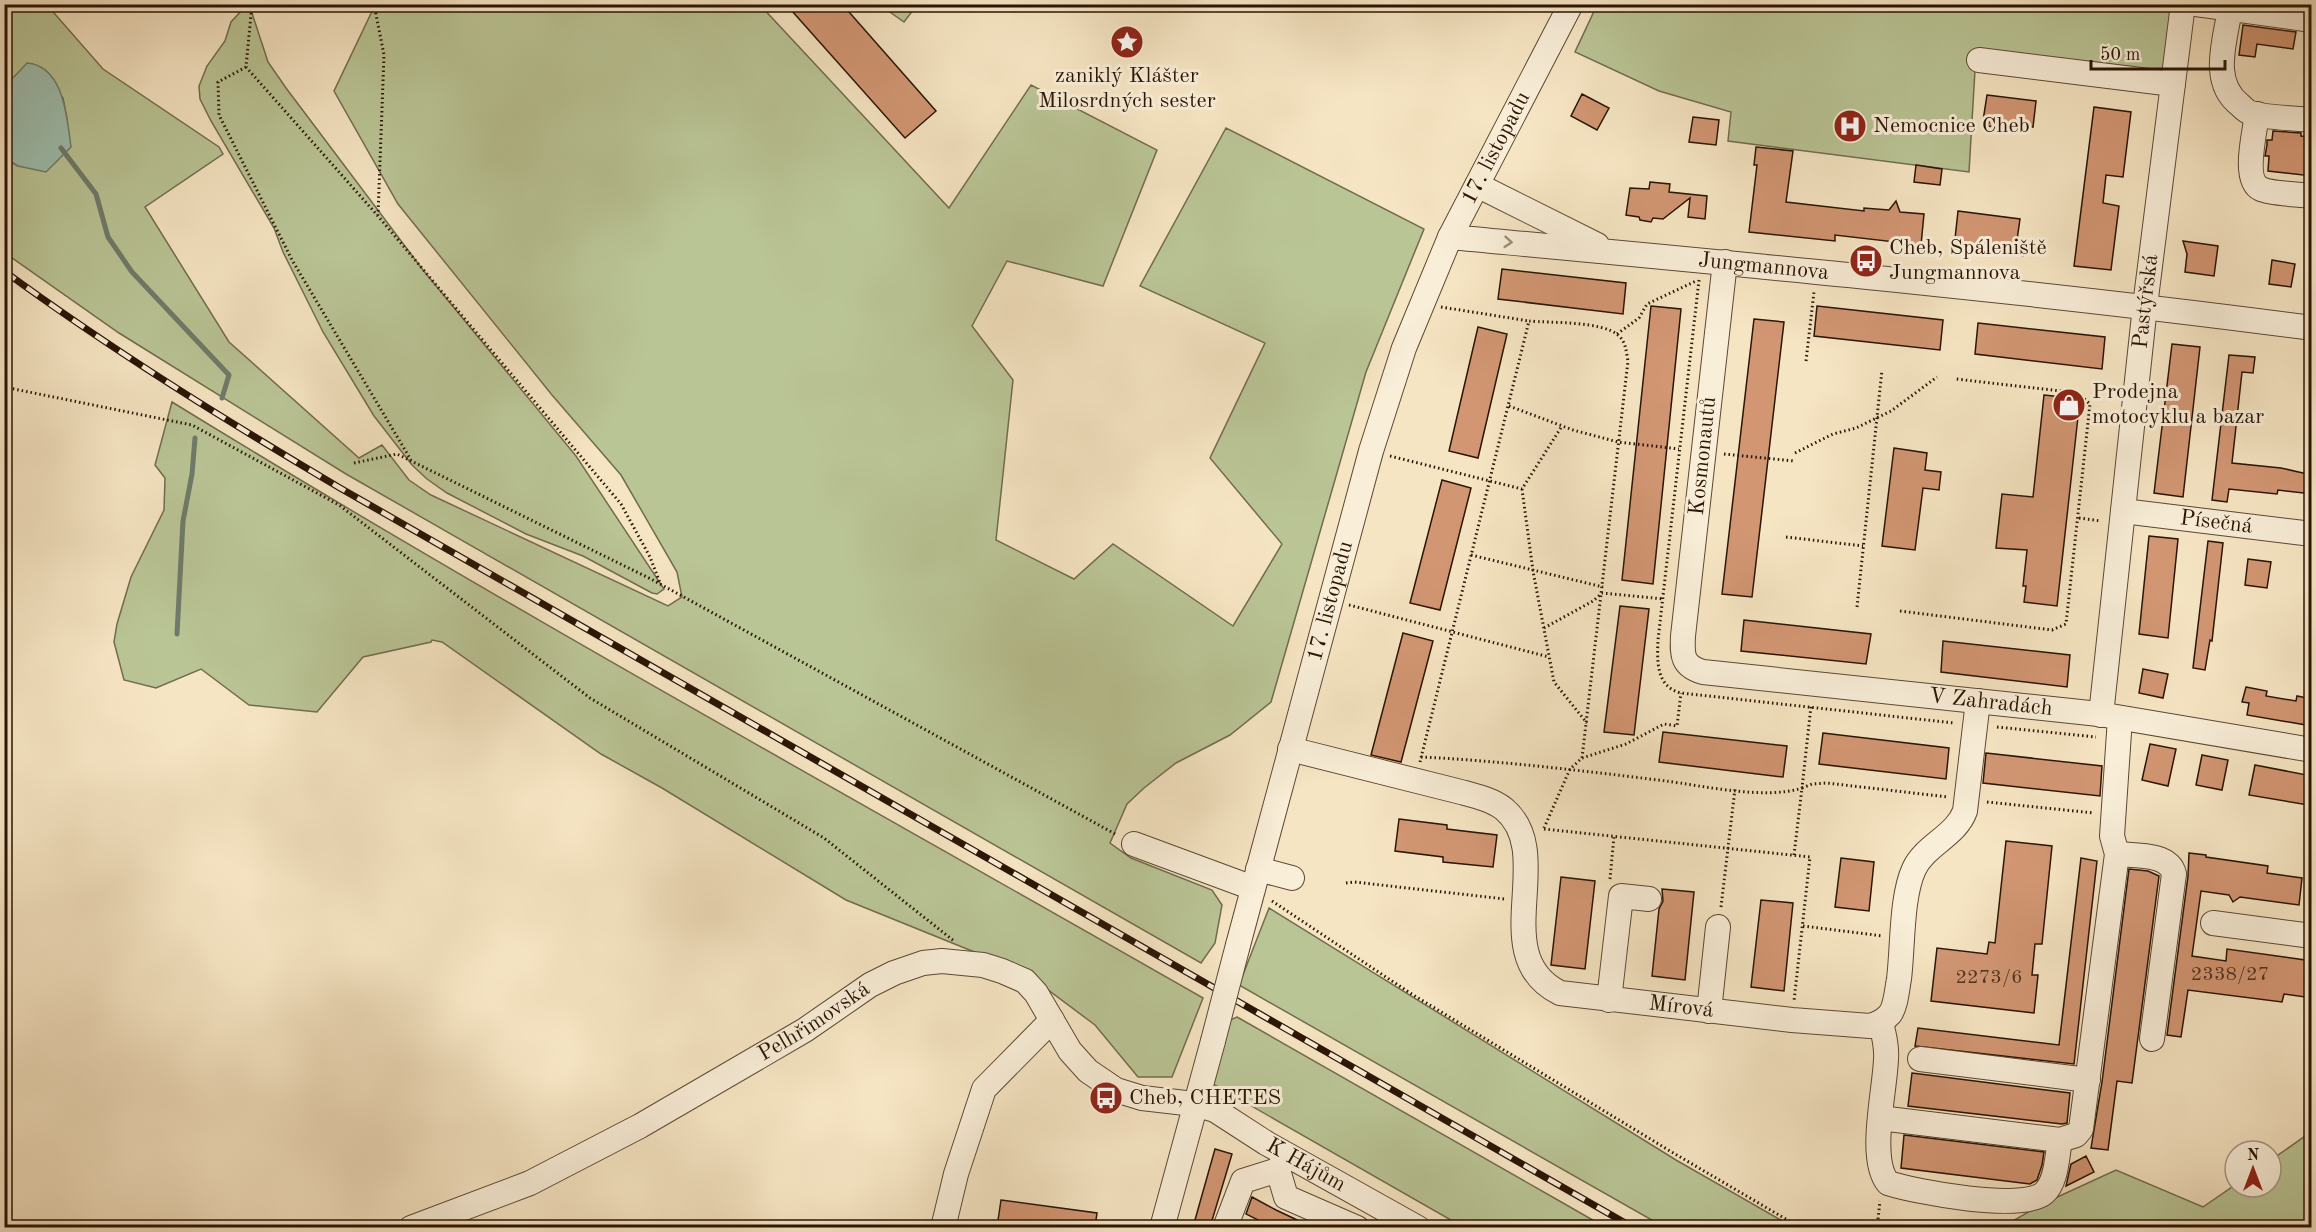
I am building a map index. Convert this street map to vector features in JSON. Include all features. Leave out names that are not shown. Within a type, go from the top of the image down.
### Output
[{"type":"street","name":"17. listopadu","points":[[1162,1227],[1194,1104],[1214,1041],[1255,879],[1371,451],[1404,348],[1450,237],[1571,4]]},
{"type":"street","name":"Pastýřská","points":[[2060,1140],[2076,1135],[2081,1129],[2117,854],[2112,836],[2114,815],[2107,716],[2123,511],[2145,306],[2183,4]]},
{"type":"street","points":[[2196,4],[2312,20]]},
{"type":"street","points":[[2230,9],[2222,75],[2226,89],[2236,102],[2250,113],[2312,120]]},
{"type":"street","points":[[1979,60],[2173,84]]},
{"type":"street","points":[[2257,114],[2250,171],[2253,183],[2262,189],[2312,196]]},
{"type":"street","name":"Jungmannova","points":[[1477,185],[1609,252]]},
{"type":"street","name":"Jungmannova","points":[[1450,237],[1609,252],[1700,270],[1725,262],[2145,306],[2310,329]]},
{"type":"street","name":"Kosmonautů","points":[[1682,649],[1725,262]]},
{"type":"street","name":"Písečná","points":[[2123,511],[2312,534]]},
{"type":"street","name":"V Zahradách","points":[[1682,649],[1684,660],[1692,669],[1812,695],[1978,701],[2107,716],[2312,750]]},
{"type":"street","points":[[1880,1118],[2060,1140],[2052,1182],[2044,1193],[2026,1200],[2004,1201],[1949,1196],[1888,1183],[1882,1176],[1879,1166],[1880,1118],[1886,1059],[1881,1023],[1891,1013],[1894,1003],[1907,889],[1915,866],[1959,823],[1965,811],[1978,701]]},
{"type":"street","name":"Mírová","points":[[1290,749],[1461,792],[1488,800],[1504,809],[1520,830],[1525,854],[1528,964],[1546,987],[1560,993],[1609,1000],[1792,1020],[1856,1026],[1881,1023]]},
{"type":"street","points":[[1134,844],[1255,879],[1292,878]]},
{"type":"street","points":[[2117,854],[2165,860],[2172,867],[2174,874],[2152,1039]]},
{"type":"street","points":[[1609,1000],[1621,896],[1649,899]]},
{"type":"street","points":[[2213,923],[2312,936]]},
{"type":"street","points":[[1709,1011],[1718,927]]},
{"type":"street","name":"Pelhřimovská","points":[[411,1227],[530,1183],[640,1126],[805,1030],[870,985],[894,973],[923,963],[983,965],[1025,981],[1036,993],[1070,1051],[1088,1071],[1107,1085],[1142,1098],[1194,1104]]},
{"type":"street","points":[[943,1227],[956,1174],[984,1089],[1052,1020]]},
{"type":"street","points":[[1920,1059],[2088,1080]]},
{"type":"street","name":"K Hájům","points":[[1194,1104],[1215,1110],[1283,1162],[1354,1190],[1418,1227]]},
{"type":"street","points":[[1228,1227],[1243,1181],[1283,1162],[1286,1197],[1348,1224],[1354,1190]]},
{"type":"path","points":[[252,4],[246,67],[378,216],[621,504],[650,557],[661,585]]},
{"type":"path","points":[[374,4],[384,55],[378,216]]},
{"type":"path","points":[[246,67],[218,82],[219,115],[292,260],[411,461]]},
{"type":"path","points":[[1617,334],[1639,318],[1647,304],[1700,270]]},
{"type":"path","points":[[1700,270],[1658,640],[1659,673],[1665,684],[1681,693],[1812,695],[1975,725],[2096,738],[2107,716]]},
{"type":"path","points":[[1806,361],[1816,272]]},
{"type":"path","points":[[1421,304],[1528,321],[1601,327],[1617,334],[1625,344],[1628,361],[1582,758]]},
{"type":"path","points":[[1415,781],[1509,406],[1528,321]]},
{"type":"path","points":[[1857,607],[1882,370]]},
{"type":"path","points":[[1795,453],[1892,411],[1937,377]]},
{"type":"path","points":[[1900,611],[2052,630],[2066,624],[2090,404],[2078,393],[1956,379]]},
{"type":"path","points":[[4,387],[192,425],[339,505],[590,698],[824,838],[957,944]]},
{"type":"path","points":[[1509,406],[1562,426],[1618,442],[1794,461]]},
{"type":"path","points":[[1562,426],[1522,489],[1533,571],[1554,682],[1587,723]]},
{"type":"path","points":[[1371,451],[1522,489]]},
{"type":"path","points":[[354,463],[397,454],[661,585],[1134,844]]},
{"type":"path","points":[[1786,537],[1863,546]]},
{"type":"path","points":[[1471,555],[1603,587]]},
{"type":"path","points":[[1544,628],[1593,601],[1602,593],[1687,602]]},
{"type":"path","points":[[1330,600],[1549,657]]},
{"type":"path","points":[[1525,854],[1544,828],[1570,770],[1582,758],[1626,744],[1664,724],[1677,726],[1681,693]]},
{"type":"path","points":[[1794,855],[1812,695]]},
{"type":"path","points":[[1421,757],[1470,759],[1775,794],[1788,793],[1812,784],[1827,783],[2114,815]]},
{"type":"path","points":[[1718,927],[1735,789]]},
{"type":"path","points":[[1544,828],[1810,857],[1792,1020]]},
{"type":"path","points":[[1255,879],[1410,993],[1670,1151],[1801,1227]]},
{"type":"path","points":[[1346,883],[1525,901]]},
{"type":"path","points":[[1803,926],[1903,938]]},
{"type":"path","points":[[1877,1227],[1881,1198],[1888,1183]]},
{"type":"shaded area","points":[[10,5],[47,5],[103,69],[219,147],[223,154],[145,207],[229,342],[359,458],[382,445],[409,480],[431,495],[668,606],[682,597],[677,572],[621,475],[552,395],[398,204],[334,91],[375,5],[760,5],[949,208],[1031,85],[1157,150],[1103,286],[1007,261],[972,326],[1013,380],[996,540],[1074,579],[1113,544],[1233,626],[1282,544],[1210,458],[1265,343],[1140,286],[1226,128],[1424,229],[1366,372],[1271,702],[1230,735],[1176,763],[1144,788],[1127,804],[1110,843],[1131,858],[1212,890],[1222,905],[1215,943],[1201,963],[346,474],[119,333],[5,253],[5,158],[18,166],[67,119],[63,98],[27,64],[5,83],[5,11]]},
{"type":"shaded area","points":[[880,5],[917,5],[904,22]]},
{"type":"shaded area","name":"Nemocnice Cheb","points":[[1597,5],[2183,5],[2174,74],[1975,70],[1969,172],[1728,141],[1731,112],[1659,91],[1575,52]]},
{"type":"shaded area","points":[[247,7],[251,10],[268,62],[286,88],[423,270],[576,456],[664,589],[657,594],[583,556],[526,534],[447,493],[412,465],[374,416],[323,332],[283,252],[274,228],[200,99],[199,86],[207,66],[225,41],[231,22]]},
{"type":"shaded area","points":[[27,63],[39,66],[49,73],[56,83],[68,122],[71,147],[46,172],[18,166],[5,158],[5,83]]},
{"type":"shaded area","points":[[172,402],[556,630],[1203,998],[1172,1077],[1138,1077],[1095,1025],[1024,972],[846,900],[662,788],[601,754],[442,642],[432,640],[363,657],[317,712],[249,705],[201,669],[156,688],[124,680],[114,642],[117,624],[131,577],[164,510],[165,478],[155,465]]},
{"type":"shaded area","points":[[1269,908],[1676,1160],[1793,1227],[1664,1227],[1239,985]]},
{"type":"shaded area","points":[[1237,1017],[1605,1227],[1463,1227],[1213,1084],[1230,1020]]},
{"type":"shaded area","points":[[2311,1132],[2311,1227],[2001,1228],[2040,1205],[2116,1170],[2203,1207],[2223,1193],[2223,1199],[2283,1199],[2283,1152]]},
{"type":"building","points":[[800,4],[842,4],[936,111],[905,138],[792,11]]},
{"type":"building","points":[[2243,25],[2296,32],[2293,49],[2257,44],[2255,57],[2239,55]]},
{"type":"building","points":[[1582,94],[1609,108],[1597,130],[1571,116]]},
{"type":"building","points":[[1987,95],[2036,101],[2033,127],[2028,126],[2027,131],[1988,126],[1989,122],[1983,121]]},
{"type":"building","points":[[2094,107],[2131,112],[2123,177],[2106,175],[2103,203],[2119,206],[2111,270],[2074,266]]},
{"type":"building","points":[[1693,117],[1719,120],[1716,145],[1689,142]]},
{"type":"building","points":[[2273,131],[2301,133],[2301,136],[2312,137],[2312,176],[2268,171],[2269,156],[2265,156],[2267,140],[2272,140]]},
{"type":"building","points":[[1756,147],[1793,151],[1786,202],[1864,211],[1864,208],[1889,210],[1896,201],[1900,212],[1924,214],[1921,245],[1835,235],[1835,241],[1749,232],[1757,165],[1754,165]]},
{"type":"building","points":[[1916,165],[1942,169],[1940,185],[1914,182]]},
{"type":"building","points":[[1650,182],[1670,184],[1669,192],[1707,196],[1705,219],[1688,217],[1690,198],[1663,219],[1653,218],[1651,222],[1626,215],[1630,188],[1649,189]]},
{"type":"building","points":[[1958,211],[2020,219],[2017,240],[2025,241],[2023,256],[1954,248]]},
{"type":"building","points":[[2183,241],[2218,246],[2214,276],[2185,272],[2187,254]]},
{"type":"building","points":[[2272,260],[2295,264],[2291,287],[2269,284]]},
{"type":"building","points":[[1502,269],[1626,283],[1623,314],[1498,299]]},
{"type":"building","points":[[1651,306],[1681,309],[1653,584],[1622,580]]},
{"type":"building","points":[[1817,306],[1943,320],[1940,350],[1814,336]]},
{"type":"building","points":[[1754,319],[1784,322],[1752,597],[1722,594]]},
{"type":"building","points":[[1978,323],[2105,337],[2102,369],[1975,354]]},
{"type":"building","points":[[1478,327],[1507,334],[1478,458],[1449,451]]},
{"type":"building","points":[[2172,344],[2200,347],[2183,497],[2154,493]]},
{"type":"building","points":[[2229,355],[2255,357],[2253,373],[2242,372],[2232,463],[2281,468],[2312,475],[2312,494],[2278,490],[2277,494],[2229,489],[2227,502],[2212,500]]},
{"type":"building","points":[[2044,395],[2080,399],[2057,606],[2024,602],[2026,586],[2023,586],[2027,550],[1996,548],[2002,494],[2033,497]]},
{"type":"building","points":[[1894,448],[1927,453],[1925,470],[1941,472],[1939,490],[1923,488],[1915,550],[1882,546]]},
{"type":"building","points":[[1442,480],[1471,488],[1440,610],[1410,603]]},
{"type":"building","points":[[2149,536],[2178,539],[2168,638],[2139,634]]},
{"type":"building","points":[[2208,541],[2223,543],[2212,641],[2210,640],[2205,670],[2193,668]]},
{"type":"building","points":[[2248,559],[2271,562],[2267,588],[2245,585]]},
{"type":"building","points":[[1620,606],[1649,609],[1634,735],[1604,732]]},
{"type":"building","points":[[1744,620],[1871,634],[1866,664],[1741,651]]},
{"type":"building","points":[[1403,633],[1433,641],[1401,762],[1371,755]]},
{"type":"building","points":[[1943,641],[2070,655],[2067,687],[1941,672]]},
{"type":"building","points":[[2143,669],[2168,674],[2163,698],[2139,693]]},
{"type":"building","points":[[2246,687],[2267,691],[2266,696],[2296,701],[2297,696],[2312,699],[2312,726],[2247,715],[2249,703],[2242,702]]},
{"type":"building","points":[[1663,732],[1787,746],[1783,777],[1659,762]]},
{"type":"building","points":[[1823,733],[1949,748],[1946,779],[1819,764]]},
{"type":"building","points":[[2150,744],[2176,749],[2168,786],[2142,780]]},
{"type":"building","points":[[1986,753],[2102,766],[2100,796],[1983,783]]},
{"type":"building","points":[[2202,755],[2228,760],[2222,790],[2196,785]]},
{"type":"building","points":[[2255,765],[2312,776],[2312,803],[2308,805],[2249,795]]},
{"type":"building","points":[[1399,819],[1447,825],[1447,829],[1497,835],[1493,867],[1443,862],[1443,857],[1395,851]]},
{"type":"building","points":[[2006,841],[2052,846],[2042,944],[2035,944],[2032,975],[2038,975],[2034,1013],[1931,1001],[1937,948],[1987,954],[1989,942],[1995,943]]},
{"type":"building","points":[[2189,853],[2268,866],[2267,873],[2302,878],[2299,905],[2240,897],[2233,902],[2229,895],[2201,891],[2192,956],[2226,961],[2227,949],[2312,961],[2312,998],[2284,994],[2282,1002],[2188,990],[2181,1037],[2167,1035]]},
{"type":"building","points":[[1841,858],[1874,862],[1869,911],[1835,907]]},
{"type":"building","points":[[2081,858],[2097,861],[2074,1064],[1915,1046],[1918,1028],[2059,1045]]},
{"type":"building","points":[[2129,869],[2148,871],[2159,876],[2132,1083],[2117,1081],[2108,1150],[2091,1148],[2102,1082]]},
{"type":"building","points":[[1561,877],[1595,881],[1585,969],[1551,965]]},
{"type":"building","points":[[1662,889],[1694,892],[1685,980],[1652,976],[1659,909],[1663,901]]},
{"type":"building","points":[[1761,900],[1793,903],[1784,991],[1751,987]]},
{"type":"building","points":[[1912,1073],[2070,1093],[2067,1123],[1908,1106]]},
{"type":"building","points":[[1904,1135],[2044,1152],[2042,1165],[2037,1180],[2030,1184],[1901,1168]]},
{"type":"building","points":[[1215,1149],[1232,1154],[1210,1227],[1193,1227]]},
{"type":"building","points":[[2086,1156],[2094,1172],[2066,1186],[2071,1164]]},
{"type":"building","points":[[1252,1197],[1312,1227],[1272,1227],[1246,1214]]},
{"type":"building","points":[[1001,1200],[1097,1213],[1095,1227],[997,1227]]},
{"type":"waterway","points":[[61,148],[96,194],[108,237],[132,272],[229,375],[222,398]]},
{"type":"waterway","points":[[177,634],[183,521],[192,474],[195,438]]},
{"type":"railway","points":[[4,271],[169,384],[340,488],[1634,1228]]},
{"type":"place","name":"zaniklý Klášter Milosrdných sester","points":[[1127,42]]},
{"type":"place","name":"Nemocnice Cheb","points":[[1850,126]]},
{"type":"place","name":"Cheb, Spáleniště Jungmannova","points":[[1866,261]]},
{"type":"place","name":"Prodejna motocyklu a bazar","points":[[2069,405]]},
{"type":"place","name":"Cheb, CHETES","points":[[1106,1098]]}]
